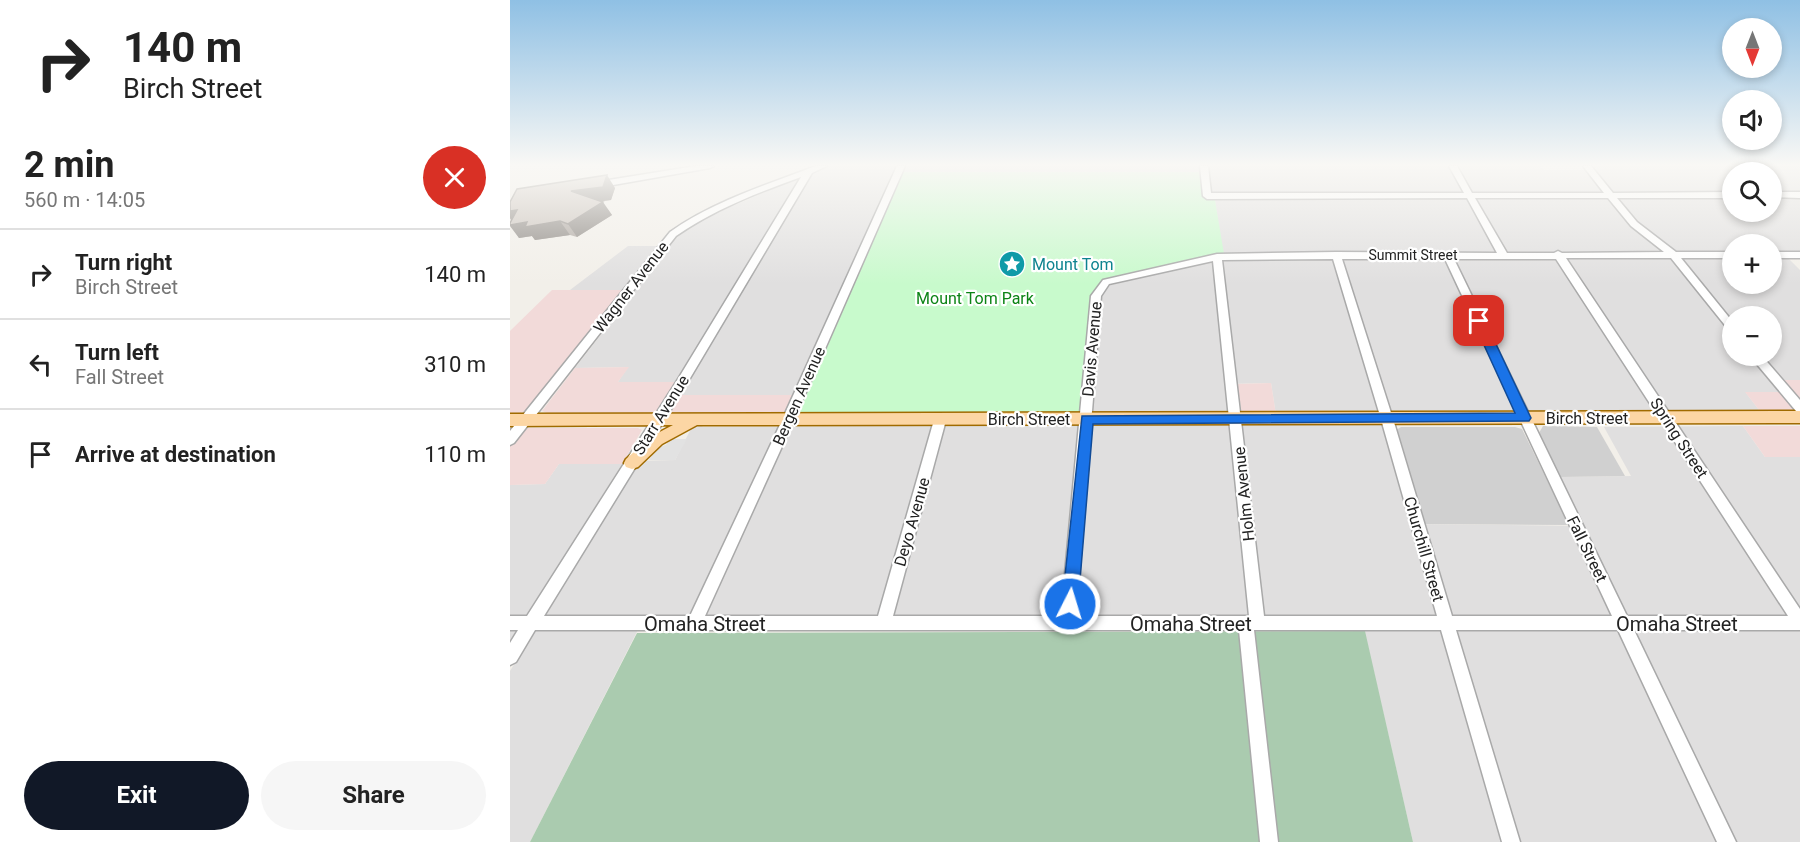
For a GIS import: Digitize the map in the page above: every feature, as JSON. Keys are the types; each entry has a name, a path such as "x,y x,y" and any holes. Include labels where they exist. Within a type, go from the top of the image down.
{"main road":[{"name":"Birch Street","path":"510,420 1800,417"},
{"path":"632,463 657,440 672,431 707,420"}],"street":[{"name":"Wagner Avenue","path":"510,441 673,234 696,219 725,205"},
{"name":"Starr Avenue","path":"510,657 659,420 788,205"},
{"name":"Bergen Avenue","path":"694,624 884,205"},
{"path":"1476,205 1503,255"},
{"path":"1619,205 1634,224 1672,255 1722,315"},
{"name":"Spring Street","path":"1558,254 1800,622"},
{"name":"Churchill Street","path":"1336,255 1387,419 1511,842"},
{"name":"Summit Street","path":"1099,290 1106,282 1217,257 1722,255"},
{"path":"1795,255 1800,265"},
{"name":"Fall Street","path":"1448,256 1727,842"},
{"name":"Holm Avenue","path":"1217,257 1236,419 1269,842"},
{"name":"Davis Avenue","path":"1068,624 1096,296 1099,290"},
{"path":"1764,366 1800,408"},
{"name":"Deyo Avenue","path":"883,624 940,420"},
{"name":"Omaha Street","path":"510,623 1624,624 1800,622"}],"shaded area":[{"path":"734,205 881,205 793,395 681,395 688,382 618,382 628,367 575,368 635,291 570,290 628,246 669,246 683,230"},
{"path":"1216,205 1722,205 1722,222 1782,222 1782,205 1800,205 1800,252 1783,253 1800,270 1800,380 1772,380 1781,392 1746,393 1763,415 1276,415 1271,383 1226,384 1229,410 1226,414 1096,414 1092,409 1103,290 1107,286 1199,263 1224,260"},
{"path":"552,290 624,290 530,409 510,414 510,331"},
{"path":"629,367 618,382 677,382 671,395 793,395 785,412 776,415 547,413 542,411 575,368"},
{"path":"1783,380 1800,380 1800,415 1763,415 1745,392 1792,392"},
{"path":"1271,383 1276,415 1242,414 1237,384"},
{"path":"695,421 703,427 1373,423 1382,425 1386,429 1411,524 1583,526 1560,477 1631,476 1604,427 1743,426 1765,457 1800,457 1800,842 1413,842 1361,616 645,616 530,842 510,842 510,671 638,461 675,460"},
{"path":"1543,426 1597,427 1625,476 1560,477 1539,433"},
{"path":"1743,426 1800,426 1800,457 1765,457"},
{"path":"1401,427 1515,427 1522,429 1569,525 1424,524 1396,430"},
{"path":"510,428 638,428 642,430 622,464 559,464 545,484 510,485"},
{"path":"670,439 687,439 675,460 649,460 657,447 666,445"},
{"path":"559,464 622,464 510,643 510,485 545,484"}],"green space":[{"name":"Mount Tom Park","path":"889,205 1216,205 1224,254 1199,257 1104,281 1092,294 1086,370 1079,413 798,414"},
{"path":"1365,631 1413,842 530,842 637,633"}],"building":[{"path":"510,205 598,205 568,224 560,221 525,227 527,222 510,225 517,210 510,211"}],"place":[{"name":"Mount Tom","path":"1012,264"}],"route":[{"path":"1070,604 1087,419 1524,418 1479,321"}]}
